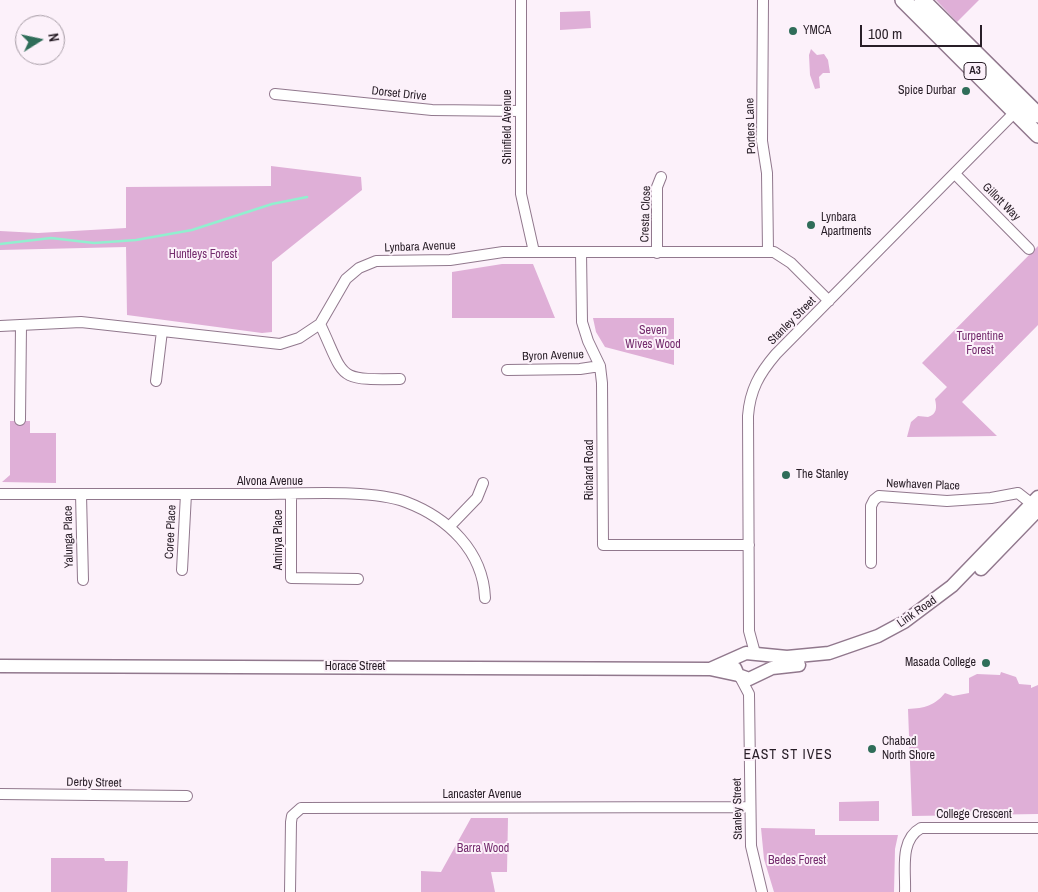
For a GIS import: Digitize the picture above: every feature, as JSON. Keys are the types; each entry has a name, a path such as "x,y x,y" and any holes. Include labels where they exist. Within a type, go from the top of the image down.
{"highway":[{"name":"A3","path":"903,0 1020,107 1038,115"},
{"name":"A3","path":"922,0 1020,107 1038,135"}],"main road":[{"name":"Link Road","path":"758,654 794,657 829,653 878,636 904,622 952,586 1036,504"},
{"name":"Link Road","path":"759,675 772,668 787,665 818,664 848,655 875,644 921,619 970,580 1036,504"},
{"path":"758,654 763,665 759,675 749,679 739,676 735,666 740,656 758,654"},
{"name":"Horace Street","path":"710,669 740,656"},
{"name":"Horace Street","path":"0,666 710,669 739,676"}],"street":[{"name":"Shinfield Avenue","path":"521,0 521,194 534,252"},
{"name":"Porters Lane","path":"763,4 762,141 767,173 768,252"},
{"name":"Dorset Drive","path":"275,94 432,110 520,111"},
{"name":"Stanley Street","path":"740,656 749,631 748,416 751,393 766,366 1020,107"},
{"name":"Gillott Way","path":"955,174 1029,249"},
{"name":"Cresta Close","path":"657,252 657,187 661,177"},
{"name":"Lynbara Avenue","path":"0,326 81,322 280,344 299,338 320,324 346,279 359,268 371,262 450,260 503,252 776,252 792,263 829,301"},
{"name":"Richard Road","path":"581,252 582,322 588,342 600,366 603,544 749,545"},
{"path":"320,324 338,364 350,377 358,380 400,380"},
{"path":"20,420 21,326"},
{"path":"156,381 162,331"},
{"name":"Byron Avenue","path":"508,370 580,369 600,366"},
{"path":"450,526 477,498 483,484"},
{"name":"Newhaven Place","path":"871,563 871,506 879,496 947,501 990,498 1018,493 1036,504"},
{"name":"Alvona Avenue","path":"0,494 291,494 391,497 428,512 450,526 476,563 484,582 485,598"},
{"name":"Yalunga Place","path":"81,494 82,580"},
{"name":"Coree Place","path":"182,570 186,494"},
{"name":"Aminya Place","path":"291,494 291,578 358,579"},
{"name":"Stanley Street","path":"749,631 758,654"},
{"name":"Stanley Street","path":"759,675 749,694 750,807 751,846 762,892"},
{"name":"Stanley Street","path":"739,676 749,694"},
{"name":"Derby Street","path":"0,794 187,796"},
{"name":"Lancaster Avenue","path":"290,892 291,822 297,811 307,807 750,807"},
{"name":"College Crescent","path":"905,892 906,844 914,832 920,828 1038,828"}],"green space":[{"path":"936,0 979,0 957,22"},
{"path":"590,11 591,28 560,30 560,12"},
{"path":"811,49 817,55 824,54 828,60 830,73 823,73 819,77 820,88 815,89 810,75 809,55"},
{"name":"Huntleys Forest","path":"271,166 361,177 362,190 272,262 272,332 262,333 127,315 126,247 0,250 0,231 38,233 126,228 126,187 271,186"},
{"name":"Turpentine Forest","path":"1038,246 1038,325 962,402 997,436 907,437 911,422 918,416 928,417 935,412 935,399 947,387 922,363"},
{"path":"502,264 533,264 555,318 452,318 452,272"},
{"name":"Seven Wives Wood","path":"593,318 674,318 674,365 605,347 596,332"},
{"path":"10,421 30,421 30,433 56,433 56,483 2,482 10,475"},
{"path":"1001,672 1016,677 1019,684 1031,685 1031,688 1038,685 1038,814 912,816 908,709 929,705 937,701 945,693 953,696 969,693 969,678 977,674 1000,675"},
{"path":"879,801 879,821 839,821 839,802"},
{"name":"Barra Wood","path":"471,818 508,818 507,872 491,872 495,892 421,892 421,871 441,872"},
{"name":"Bedes Forest","path":"761,828 815,829 815,835 898,835 895,849 894,892 774,892 764,859"},
{"path":"51,858 104,858 105,861 128,861 127,892 51,892"}],"waterway":[{"path":"0,244 51,238 94,243 136,240 192,230 272,204 307,197"}],"place":[{"name":"YMCA","path":"793,31"},
{"name":"Spice Durbar","path":"966,91"},
{"name":"Lynbara Apartments","path":"811,225"},
{"name":"The Stanley","path":"786,475"},
{"name":"Masada College","path":"986,663"},
{"name":"Chabad North Shore","path":"872,749"}],"district":[{"name":"EAST ST IVES","path":"788,755"}]}
